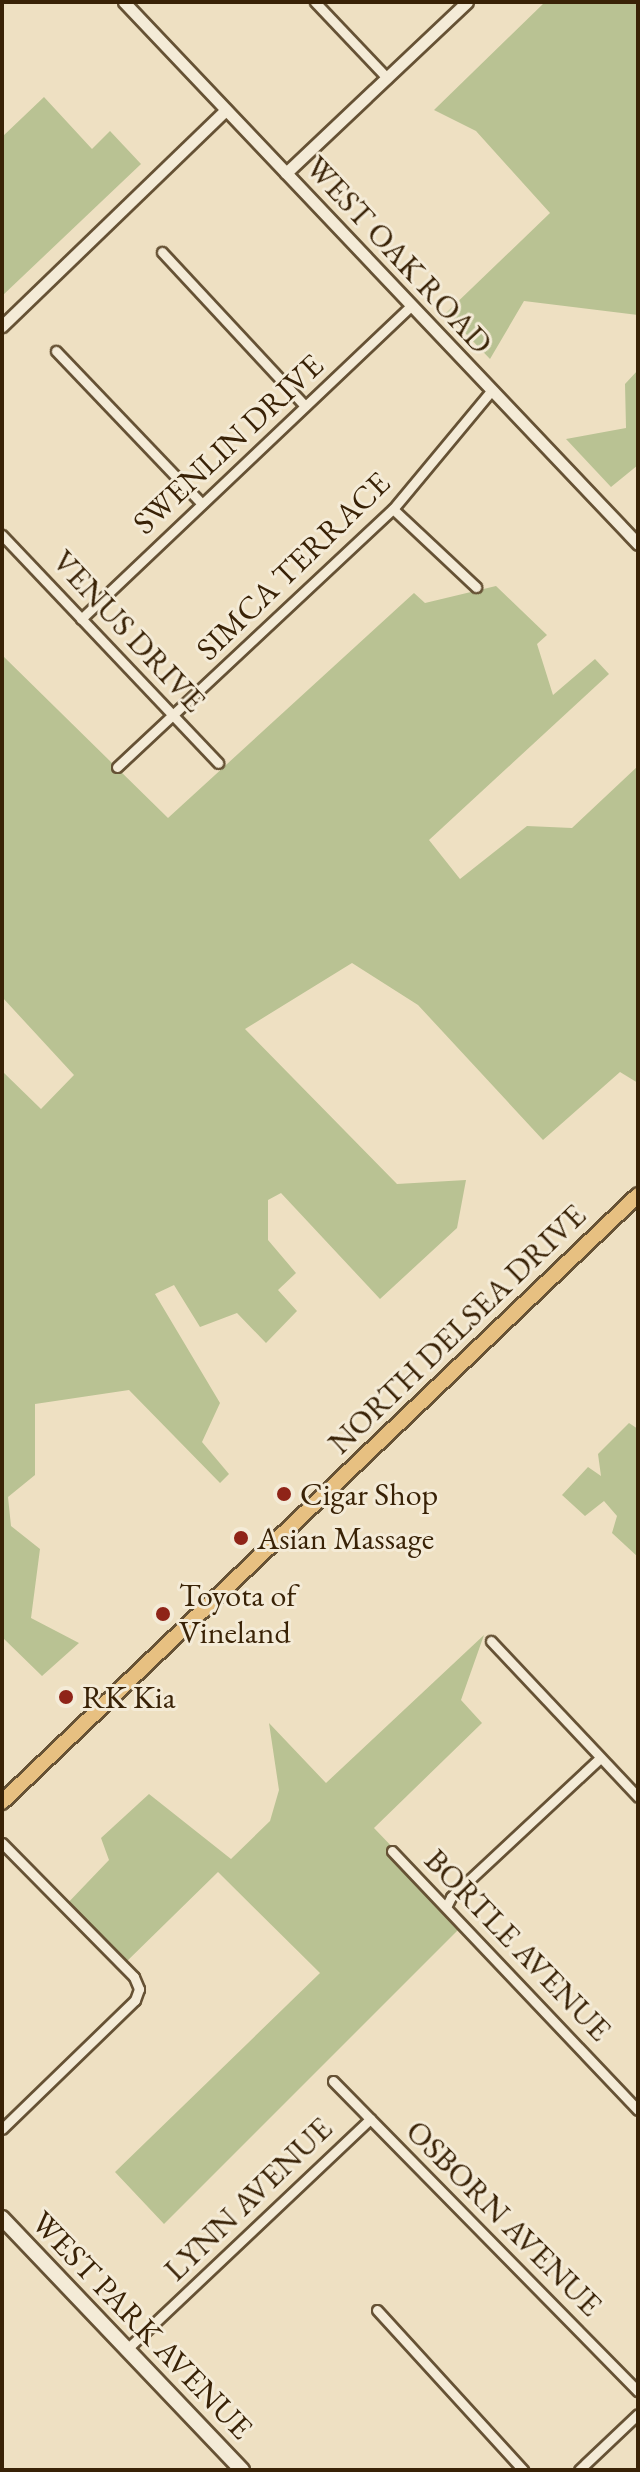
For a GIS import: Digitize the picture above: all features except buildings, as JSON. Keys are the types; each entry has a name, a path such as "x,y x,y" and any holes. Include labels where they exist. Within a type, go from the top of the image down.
{"main road":[{"name":"NORTH DELSEA DRIVE","path":"2,1802 638,1195"},
{"name":"WEST PARK AVENUE","path":"2,2218 242,2470"}],"street":[{"name":"WEST OAK ROAD","path":"124,2 638,544"},
{"path":"315,2 387,78"},
{"path":"286,173 467,2"},
{"path":"2,326 226,110"},
{"path":"162,252 305,406"},
{"name":"SWENLIN DRIVE","path":"81,619 411,306"},
{"path":"56,351 202,504"},
{"name":"SIMCA TERRACE","path":"117,767 393,509 491,391"},
{"path":"393,509 476,587"},
{"name":"VENUS DRIVE","path":"2,535 218,763"},
{"path":"491,1641 638,1797"},
{"path":"446,1907 451,1897 600,1758"},
{"path":"2,1843 134,1977 139,1989 135,2000 2,2129"},
{"name":"BORTLE AVENUE","path":"392,1851 638,2110"},
{"name":"OSBORN AVENUE","path":"333,2081 638,2391"},
{"name":"LYNN AVENUE","path":"127,2349 370,2119"},
{"path":"377,2310 523,2470"},
{"path":"579,2470 638,2414"}],"green space":[{"path":"545,2 638,2 638,315 524,301 490,359 446,313 550,213 476,131 434,110"},
{"path":"44,97 92,149 110,131 141,164 2,296 2,137"},
{"path":"638,370 638,465 611,487 566,439 626,428 625,384"},
{"path":"496,586 547,635 537,644 553,695 595,659 609,674 429,840 460,879 527,826 572,828 638,766 638,1083 620,1072 543,1140 418,1005 352,963 245,1029 397,1184 466,1180 457,1228 380,1299 281,1193 268,1200 268,1240 296,1273 278,1290 297,1311 266,1343 237,1313 200,1327 174,1285 155,1294 220,1403 202,1442 229,1474 220,1483 129,1390 35,1404 35,1475 8,1497 11,1526 40,1549 31,1618 79,1643 42,1676 2,1637 2,1071 41,1109 74,1075 2,997 2,655 168,818 414,593 425,603"},
{"path":"629,1423 638,1429 638,1557 612,1533 617,1516 604,1501 585,1516 562,1495 588,1467 601,1476 598,1454"},
{"path":"484,1635 461,1700 482,1723 374,1828 465,1923 164,2224 115,2172 320,1973 218,1872 122,1966 64,1907 109,1860 101,1838 149,1794 231,1859 270,1821 279,1790 269,1723 326,1783"}],"place":[{"name":"Cigar Shop","path":"284,1494"},
{"name":"Asian Massage","path":"241,1538"},
{"name":"Toyota of Vineland","path":"163,1614"},
{"name":"RK Kia","path":"66,1697"}]}
